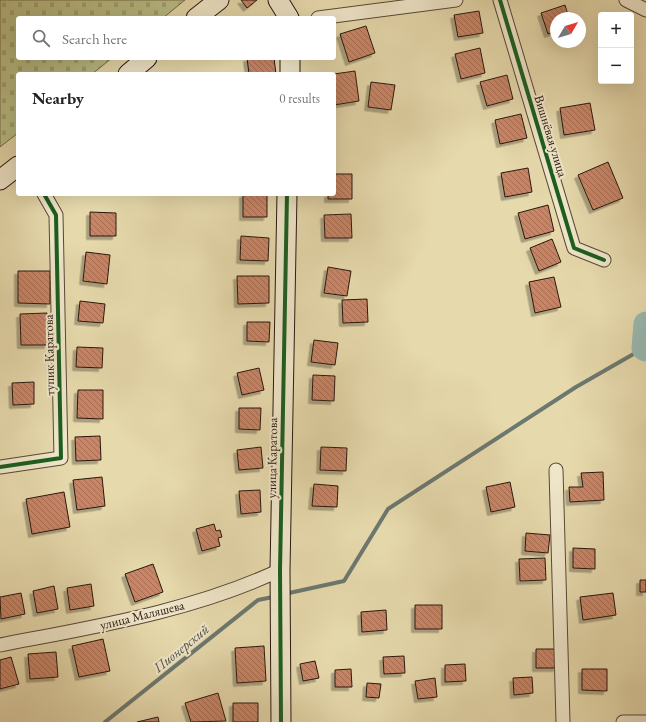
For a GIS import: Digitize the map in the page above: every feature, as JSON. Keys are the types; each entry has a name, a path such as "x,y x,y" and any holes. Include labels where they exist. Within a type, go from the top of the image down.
{"street":[{"path":"199,16 219,0"},
{"path":"278,0 288,16"},
{"path":"333,16 456,0"},
{"name":"Вишнёвая улица","path":"500,0 574,248 604,260"},
{"path":"626,0 646,10"},
{"path":"130,72 145,60"},
{"path":"290,60 290,72"},
{"path":"0,180 16,168"},
{"name":"тупик Каратова","path":"0,467 61,458 56,215 45,196"},
{"name":"улица Каратова","path":"280,722 280,570 287,196"},
{"path":"556,470 563,722"},
{"name":"улица Маляшева","path":"0,645 129,620 248,585 280,570"},
{"path":"623,722 646,722"}],"green space":[{"path":"0,0 185,0 165,16 16,16 16,60 110,60 94,72 16,72 16,135 0,147"}],"building":[{"path":"241,0 257,0 247,8"},
{"path":"565,5 567,12 550,12 550,33 548,34 541,13"},
{"path":"479,11 483,33 458,37 454,15"},
{"path":"366,26 375,53 349,62 340,34"},
{"path":"480,48 485,73 461,79 455,54"},
{"path":"247,60 274,60 276,72 249,72"},
{"path":"355,71 359,101 336,105 336,74"},
{"path":"507,75 513,99 487,106 480,82"},
{"path":"371,82 395,85 391,110 368,107"},
{"path":"590,103 595,130 564,135 560,108"},
{"path":"521,114 527,138 500,144 495,120"},
{"path":"608,162 623,198 593,210 578,175"},
{"path":"528,168 532,192 505,197 501,173"},
{"path":"336,174 352,174 352,199 328,199 328,196 336,196"},
{"path":"243,196 267,196 267,217 243,217"},
{"path":"548,205 554,231 525,239 518,213"},
{"path":"90,212 116,213 116,236 90,236"},
{"path":"351,214 352,238 325,238 324,215"},
{"path":"241,236 269,238 268,261 240,260"},
{"path":"552,239 561,262 539,271 530,248"},
{"path":"86,252 110,255 107,284 83,281"},
{"path":"328,267 351,271 347,296 324,293"},
{"path":"18,271 50,271 50,304 18,303"},
{"path":"237,276 269,276 269,303 238,304"},
{"path":"554,277 561,307 535,313 529,282"},
{"path":"367,299 368,322 343,323 342,300"},
{"path":"80,301 105,304 103,323 78,321"},
{"path":"47,313 48,345 21,345 20,314"},
{"path":"247,322 270,322 269,342 247,341"},
{"path":"314,340 338,343 335,365 311,362"},
{"path":"77,347 103,348 102,368 76,367"},
{"path":"259,368 264,390 242,395 237,373"},
{"path":"313,375 335,376 334,401 312,400"},
{"path":"34,382 34,404 13,405 12,383"},
{"path":"78,390 103,390 103,419 77,418"},
{"path":"239,408 261,408 260,430 239,429"},
{"path":"100,436 101,460 76,461 75,437"},
{"path":"261,447 263,468 239,470 237,450"},
{"path":"321,447 347,448 346,471 320,470"},
{"path":"603,472 604,500 570,502 569,487 583,487 581,473"},
{"path":"102,477 105,506 77,510 73,480"},
{"path":"510,482 515,507 491,512 486,487"},
{"path":"314,484 338,486 337,507 312,506"},
{"path":"260,490 261,512 241,514 239,491"},
{"path":"64,492 70,527 32,534 26,499"},
{"path":"214,524 216,531 220,530 222,537 218,538 220,546 202,551 196,529"},
{"path":"526,533 550,535 548,553 525,551"},
{"path":"573,548 595,549 595,569 573,568"},
{"path":"545,558 546,580 520,581 519,559"},
{"path":"153,564 163,592 135,602 125,574"},
{"path":"640,580 646,580 646,592 640,592"},
{"path":"91,584 94,606 70,610 67,588"},
{"path":"54,586 58,609 37,613 33,591"},
{"path":"21,593 25,614 1,619 0,597"},
{"path":"613,593 616,615 583,620 580,597"},
{"path":"415,605 442,605 442,629 415,629"},
{"path":"386,610 387,630 362,632 361,612"},
{"path":"103,639 110,671 79,677 72,646"},
{"path":"264,646 266,681 237,683 235,648"},
{"path":"536,649 556,649 557,668 536,668"},
{"path":"56,652 58,677 30,679 28,654"},
{"path":"404,656 405,673 384,674 383,657"},
{"path":"11,657 19,684 0,689 0,660"},
{"path":"315,661 319,678 303,681 300,664"},
{"path":"465,664 466,681 445,682 445,665"},
{"path":"351,669 352,687 335,687 335,670"},
{"path":"582,669 607,669 607,691 582,690"},
{"path":"532,677 533,693 514,695 513,678"},
{"path":"435,678 437,697 418,699 415,681"},
{"path":"367,683 381,684 379,698 366,697"},
{"path":"218,693 226,721 191,722 185,703"},
{"path":"233,703 258,703 258,722 233,722"},
{"path":"158,717 159,722 137,722"}],"waterway":[{"path":"646,324 644,348 646,349"},
{"path":"289,593 344,581 388,509 576,387 644,348"},
{"name":"Пионерский","path":"105,722 258,600 273,597"}],"cycle path":[{"path":"500,0 574,248 604,260"},
{"path":"0,467 61,458 56,215 45,196"},
{"path":"281,722 280,570 287,196"}]}
